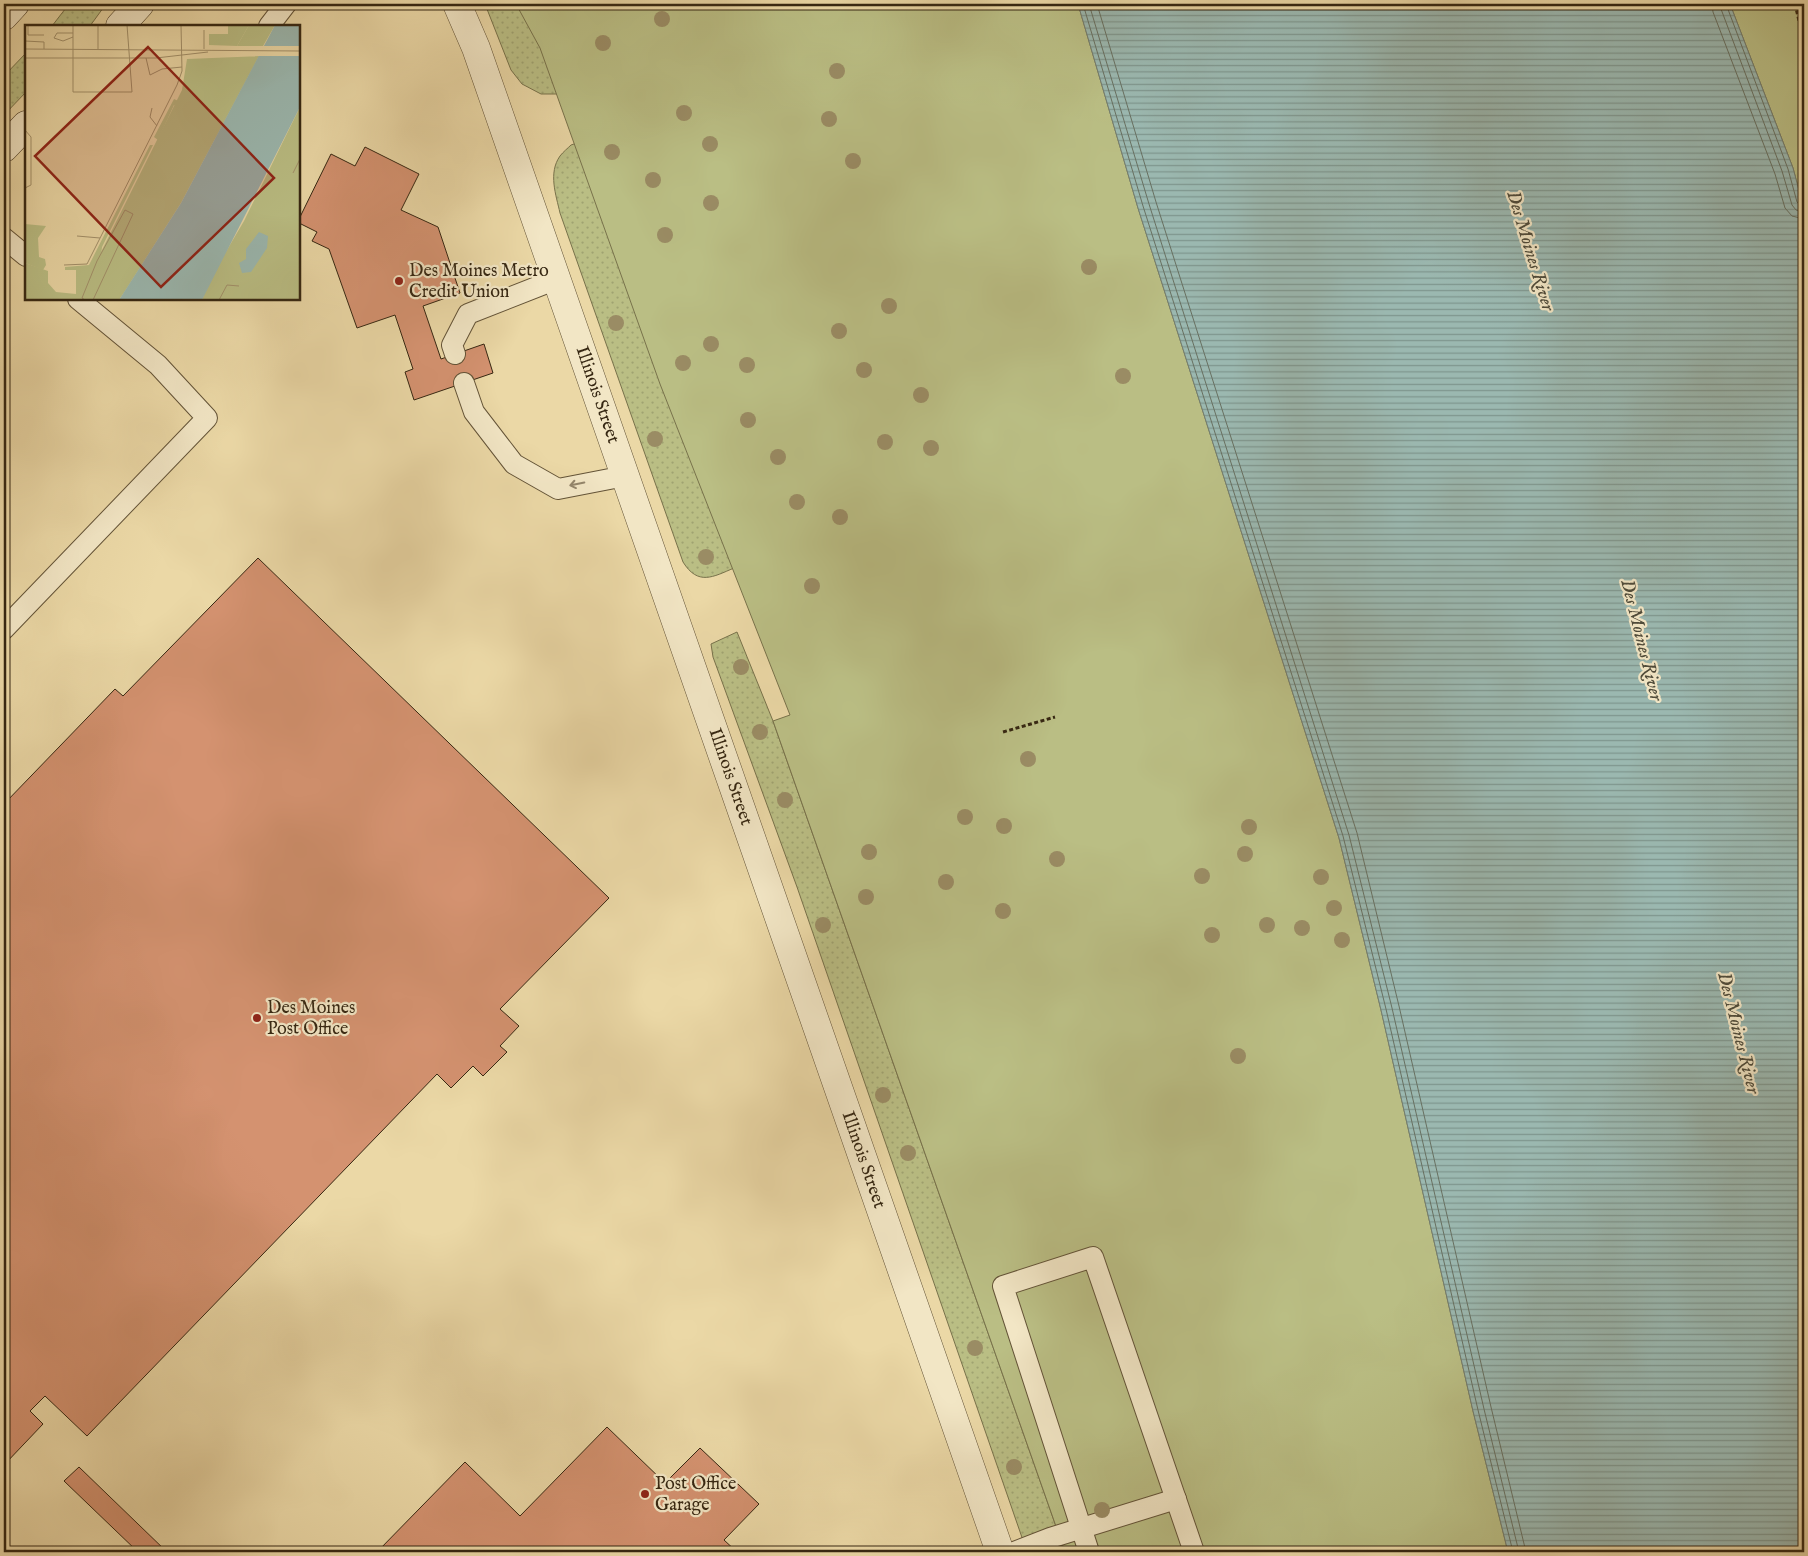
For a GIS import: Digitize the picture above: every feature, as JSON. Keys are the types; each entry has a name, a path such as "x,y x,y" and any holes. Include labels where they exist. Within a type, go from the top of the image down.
{"street":[{"path":"4,16 15,4"},
{"path":"121,25 140,4"},
{"name":"Illinois Street","path":"457,4 476,48 1000,1552"},
{"path":"4,148 25,125"}],"lane":[{"path":"270,25 286,4"},
{"path":"4,238 25,255"},
{"path":"454,354 452,345 468,314 557,279"},
{"path":"4,629 208,418 158,365 79,300"},
{"path":"464,383 474,412 514,464 558,489 580,483 625,476"},
{"path":"1089,1552 1003,1286 1093,1257 1194,1552"},
{"path":"1014,1552 1050,1538 1176,1499"}],"path":[{"path":"1795,4 1804,42"},
{"path":"1003,732 1055,717"}],"green space":[{"path":"69,4 106,4 91,25 53,25"},
{"path":"485,4 819,4 562,94 541,94 522,84 511,70"},
{"path":"516,4 1078,4 1138,208 1339,838 1381,1010 1473,1411 1508,1552 1065,1552 773,721 790,715 660,384 540,48"},
{"path":"1730,4 1804,4 1804,209 1793,168"},
{"path":"838,52 734,568 713,576 700,577 689,570 683,562 560,213 555,192 554,170 560,156 571,145"},
{"path":"25,54 25,93 4,115 4,76"},
{"path":"737,632 773,721 1065,1552 1027,1552 797,887 713,657 711,644"}],"water":[{"name":"Des Moines River","path":"1078,4 1730,4 1793,168 1804,209 1804,1552 1508,1552 1473,1411 1381,1010 1339,838 1138,208"}],"building":[{"name":"Des Moines Metro Credit Union","path":"365,147 419,174 401,210 438,227 460,293 423,306 441,359 484,344 493,373 414,400 405,372 413,369 395,315 357,328 329,249 312,241 317,232 300,224 300,217 331,154 355,166"},
{"name":"Des Moines Post Office","path":"258,558 609,898 500,1009 519,1026 500,1046 507,1052 483,1076 473,1066 451,1088 437,1074 87,1436 45,1396 30,1411 43,1424 4,1465 4,804 115,689 123,696"},
{"name":"Post Office Garage","path":"607,1427 665,1483 700,1448 759,1504 724,1540 737,1552 377,1552 465,1462 520,1516"},
{"path":"79,1467 167,1552 138,1552 64,1481"}],"place":[{"name":"Des Moines Metro Credit Union","path":"399,281"},
{"name":"Des Moines Post Office","path":"257,1018"},
{"name":"Post Office Garage","path":"645,1494"}]}
